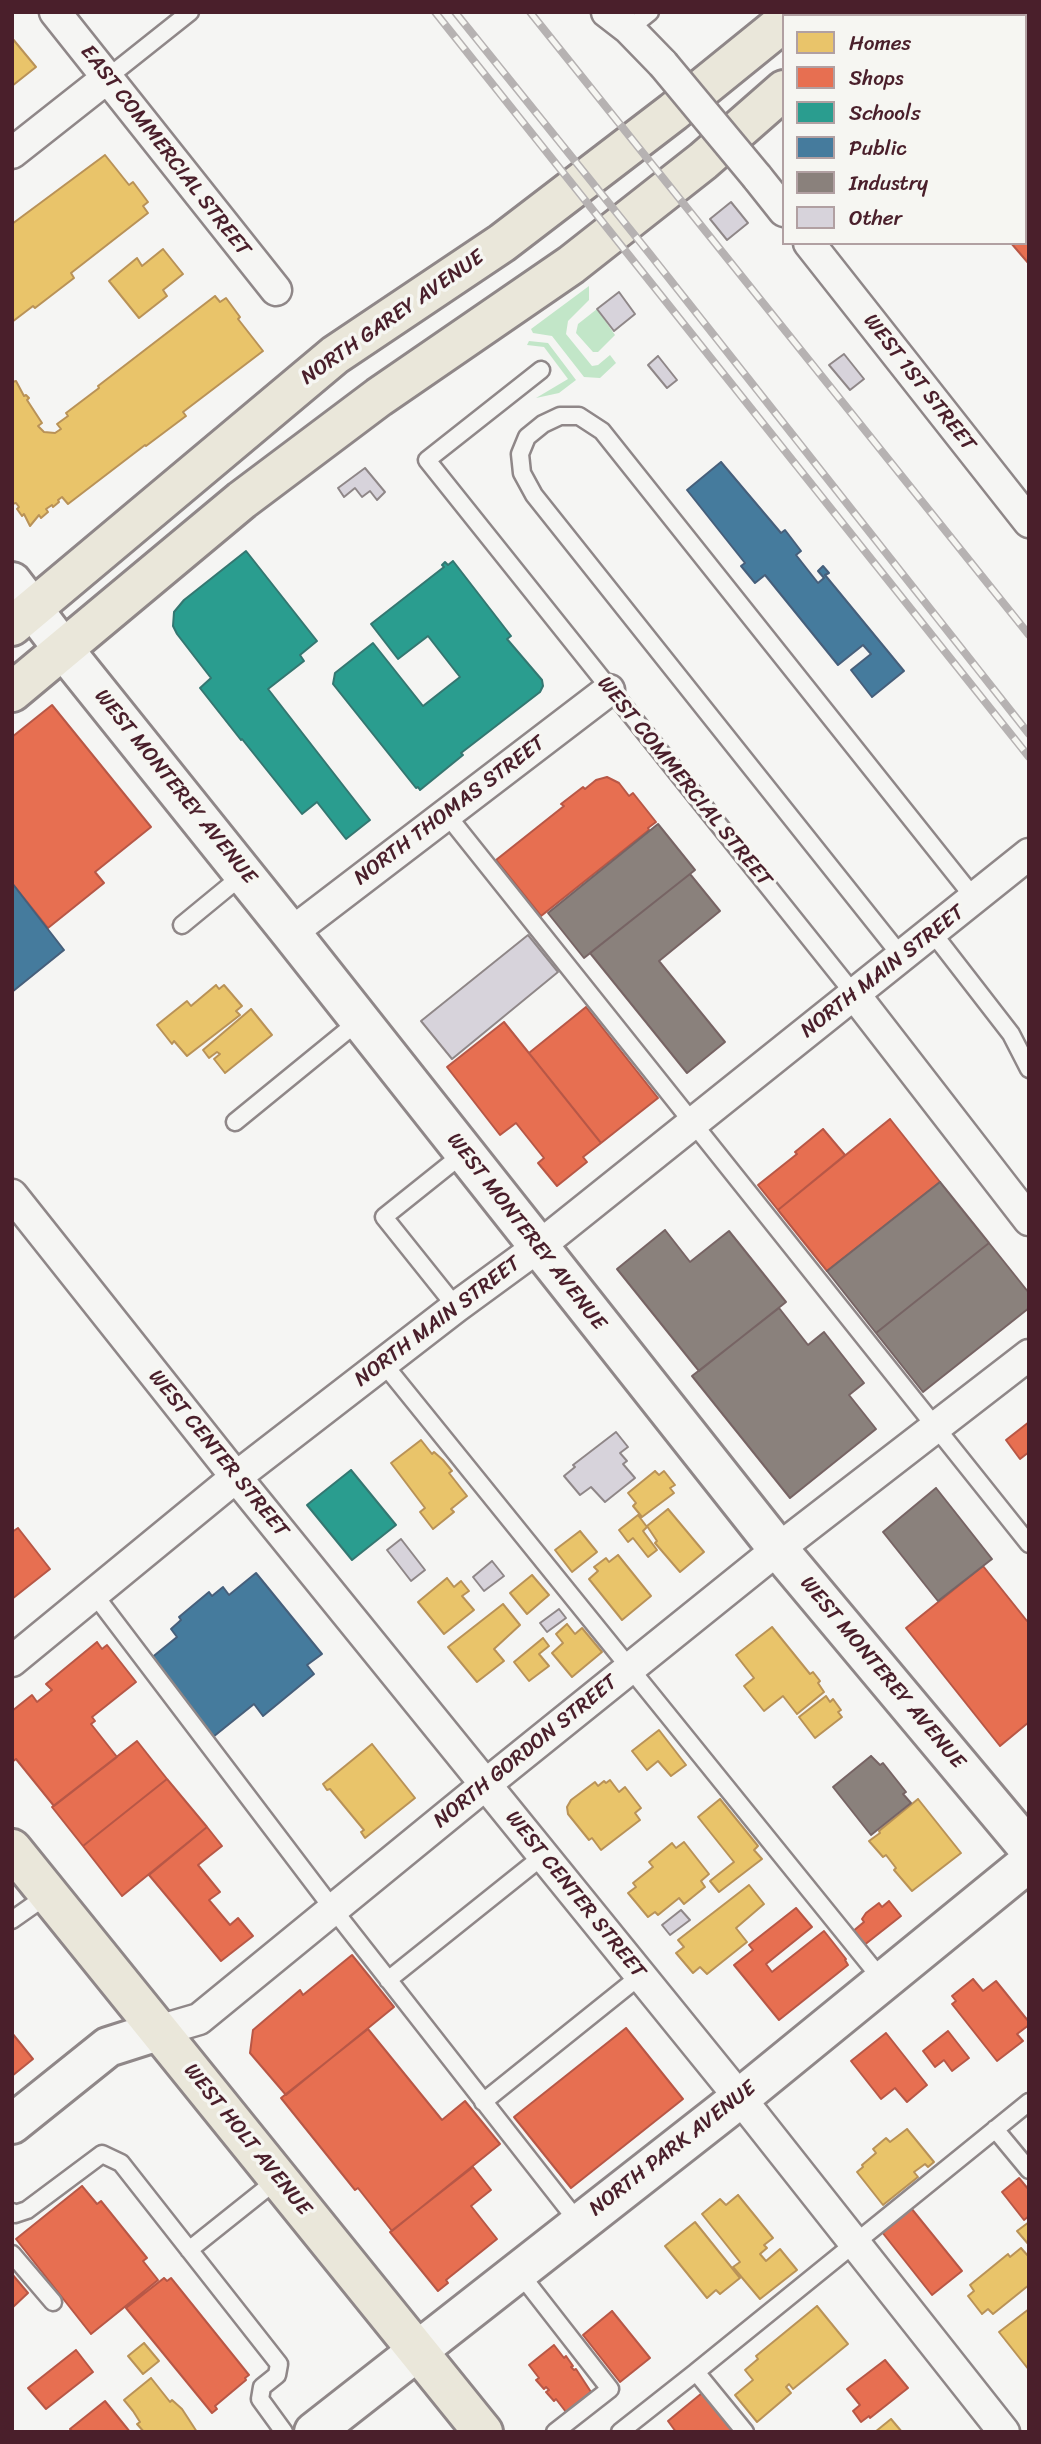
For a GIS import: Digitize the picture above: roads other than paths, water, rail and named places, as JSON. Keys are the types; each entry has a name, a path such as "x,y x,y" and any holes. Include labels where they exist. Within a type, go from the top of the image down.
{"main road":[{"name":"NORTH GAREY AVENUE","path":"19,605 335,355 502,243 673,112 782,24"},
{"path":"12,692 242,500 379,397 571,265 703,161 770,102"},
{"name":"WEST HOLT AVENUE","path":"12,1849 483,2432"}],"street":[{"name":"EAST COMMERCIAL STREET","path":"55,12 276,290"},
{"path":"629,18 663,64 782,208"},
{"path":"12,153 107,78"},
{"name":"WEST 1ST STREET","path":"811,245 1029,522"},
{"name":"WEST MONTEREY AVENUE","path":"19,605 64,650 778,1549 1029,1849"},
{"name":"NORTH THOMAS STREET","path":"291,933 609,690"},
{"name":"NORTH MAIN STREET","path":"12,1661 236,1477 538,1247 1029,854"},
{"name":"WEST COMMERCIAL STREET","path":"854,995 1029,1220"},
{"name":"WEST CENTER STREET","path":"12,1195 236,1477 740,2098 1004,2432"},
{"name":"NORTH GORDON STREET","path":"12,2124 108,2047 199,2019 778,1549 1029,1355"},
{"name":"NORTH PARK AVENUE","path":"314,2432 740,2098 1029,1862"}],"lane":[{"path":"107,78 190,12"},
{"name":"WEST COMMERCIAL STREET","path":"541,370 427,460 854,995"},
{"path":"902,957 534,495 522,473 520,454 527,437 542,424 559,416 579,416 602,431 975,899"},
{"path":"447,814 1029,1544"},
{"path":"182,925 244,874"},
{"path":"932,932 1011,1034 1029,1069"},
{"path":"235,1122 360,1020"},
{"path":"456,1307 384,1217 464,1153"},
{"path":"383,1363 883,1981"},
{"path":"94,1594 333,1909 579,2223"},
{"path":"388,1980 542,1856"},
{"path":"12,1920 49,1894"},
{"path":"484,2102 640,1976"},
{"path":"620,2432 1029,2102"},
{"path":"995,2129 1029,2170"},
{"path":"13,2216 27,2210 102,2154 121,2163 279,2364 277,2375 262,2387 260,2399 284,2432"},
{"path":"189,2250 278,2179"},
{"path":"12,2254 53,2302"},
{"path":"517,2271 610,2389 555,2432"},
{"path":"696,2372 745,2432"}],"railway":[{"path":"435,12 1029,757"},
{"path":"455,12 1029,734"},
{"path":"530,12 1029,635"}]}
